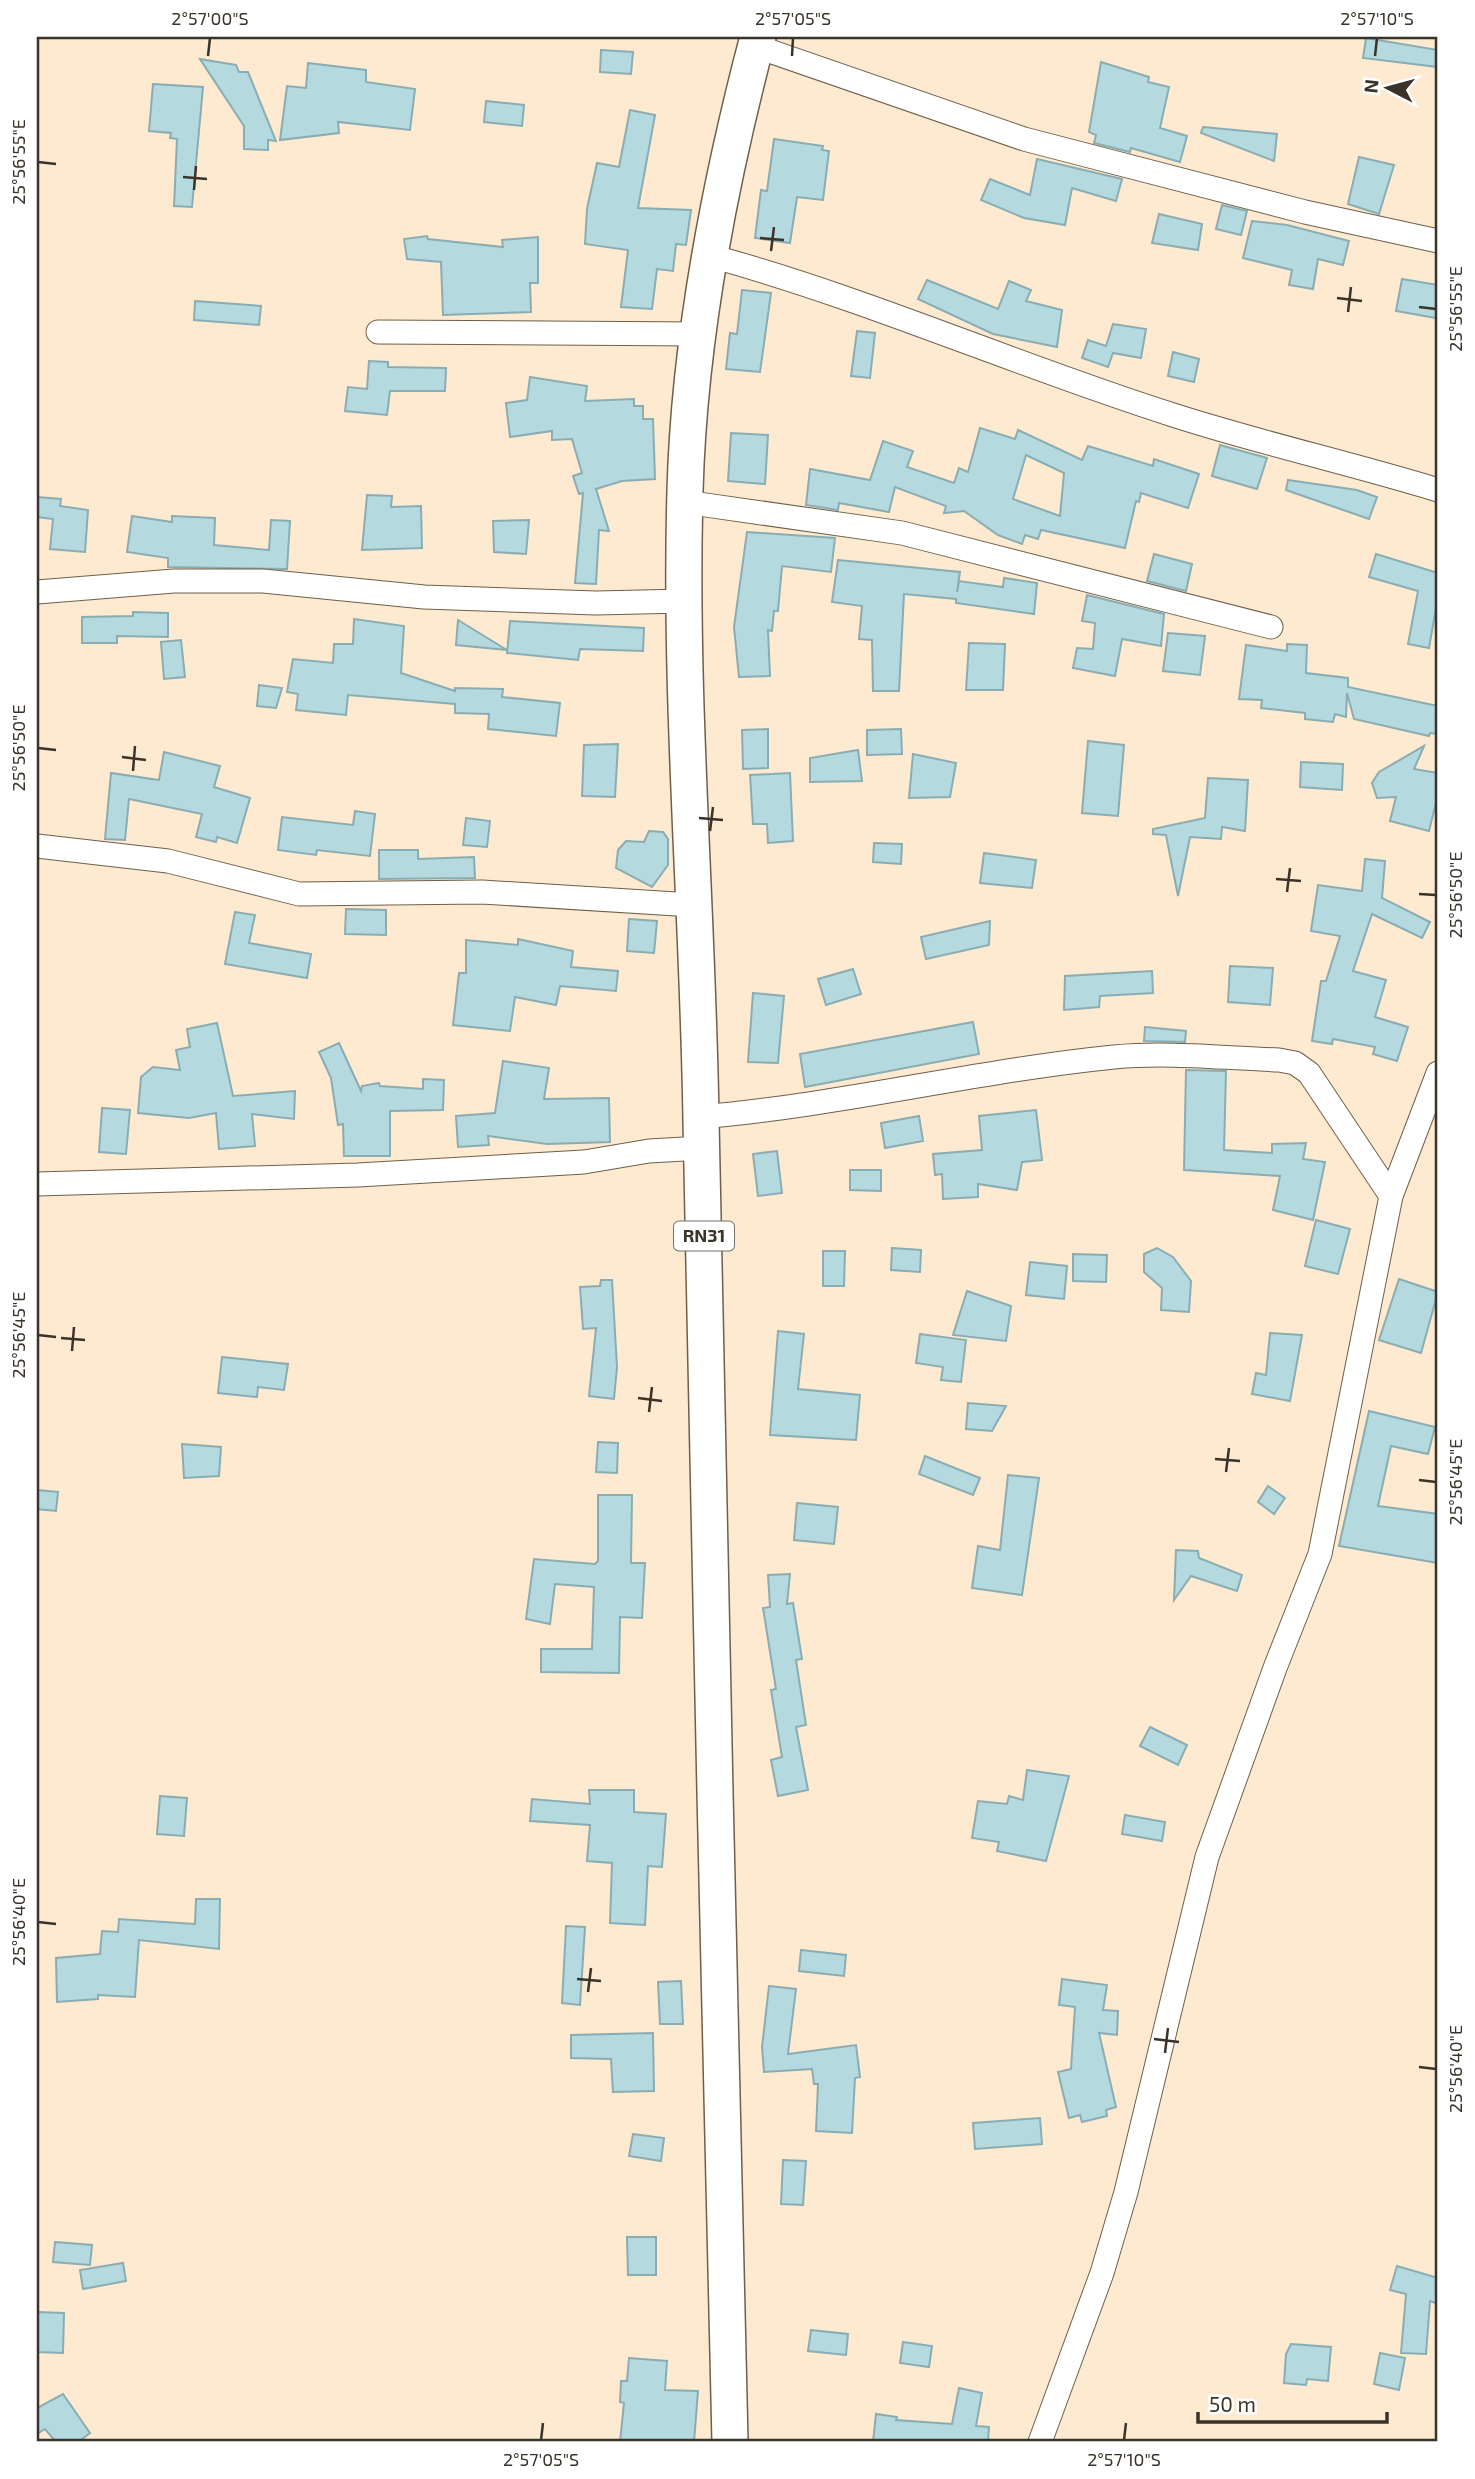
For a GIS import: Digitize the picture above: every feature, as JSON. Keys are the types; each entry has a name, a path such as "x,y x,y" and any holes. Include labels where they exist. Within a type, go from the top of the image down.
{"main road":[{"name":"RN31","path":"730,2442 701,1133 685,601 685,502 699,334 711,256 736,118 756,41"}],"street":[{"path":"756,41 1024,139 1305,212 1438,240"},
{"path":"711,256 766,271 1174,415 1438,490"},
{"path":"378,332 699,334"},
{"path":"685,502 902,533 1271,627"},
{"path":"37,592 174,581 263,581 424,597 596,603 685,601"},
{"path":"37,846 168,862 299,894 482,891 693,905"},
{"path":"37,1184 358,1175 584,1163 649,1151 764,1112 897,1087 1113,1057 1279,1060 1295,1063 1309,1073 1391,1196"},
{"path":"1040,2442 1102,2273 1126,2192 1207,1857 1275,1668 1320,1555 1391,1196 1438,1073"}],"building":[{"path":"1366,38 1438,50 1438,67 1363,58"},
{"path":"601,50 633,52 631,74 600,72"},
{"path":"200,59 236,65 239,72 248,72 276,141 268,140 268,150 244,149 244,126"},
{"path":"1101,62 1149,77 1148,82 1169,87 1160,128 1187,136 1180,162 1131,148 1130,152 1094,143 1096,135 1089,132"},
{"path":"308,63 366,70 366,82 415,89 410,130 338,122 339,133 280,140 287,86 306,88"},
{"path":"153,84 203,87 192,207 174,206 177,139 170,138 171,133 149,131"},
{"path":"486,101 524,105 522,126 484,122"},
{"path":"630,110 655,115 638,208 691,210 686,245 676,244 673,271 657,269 652,309 621,307 628,250 585,244 587,209 597,163 619,167"},
{"path":"1203,127 1277,134 1274,161 1201,133"},
{"path":"774,139 823,146 822,150 829,151 823,200 797,197 790,243 755,238 761,190 767,191"},
{"path":"1359,157 1394,165 1379,214 1348,204"},
{"path":"1037,159 1122,179 1116,201 1072,188 1065,225 1024,218 981,200 990,179 1030,195"},
{"path":"1222,205 1247,211 1241,235 1216,229"},
{"path":"1159,214 1202,224 1198,250 1152,243"},
{"path":"1252,221 1287,225 1349,241 1343,265 1318,259 1313,289 1289,285 1292,270 1243,258"},
{"path":"427,236 428,239 503,247 502,240 538,237 538,283 530,283 531,312 443,315 441,262 407,259 404,239"},
{"path":"1402,279 1438,285 1436,318 1396,311"},
{"path":"927,280 998,309 1009,281 1031,290 1026,301 1062,310 1057,347 993,334 918,299"},
{"path":"742,290 771,293 760,372 726,369 730,333 737,334"},
{"path":"195,301 261,306 259,325 194,320"},
{"path":"1113,324 1146,329 1141,358 1113,353 1108,367 1082,358 1088,340 1106,346"},
{"path":"857,331 875,333 870,378 851,376"},
{"path":"1173,352 1199,359 1194,382 1168,376"},
{"path":"369,361 388,362 388,367 446,368 445,391 390,391 387,415 345,411 348,387 367,389"},
{"path":"530,377 587,386 585,401 634,399 634,406 643,406 643,419 653,419 655,479 622,481 596,489 609,531 599,530 596,584 575,583 583,493 579,494 573,476 582,473 572,439 552,440 552,431 510,437 506,403 527,400"},
{"path":"980,428 1015,439 1018,430 1082,460 1088,446 1153,466 1154,459 1199,474 1188,508 1141,493 1139,502 1136,501 1125,548 1041,530 1038,539 1025,535 1022,544 998,535 964,511 944,513 946,506 895,487 889,512 839,503 838,510 806,505 810,469 870,480 883,441 913,451 907,467 954,483 959,468 968,472","holes":["1026,455 1064,473 1060,516 1013,499"]},
{"path":"731,433 768,435 765,484 728,481"},
{"path":"1220,445 1267,458 1257,489 1212,476"},
{"path":"1288,480 1357,490 1377,497 1369,519 1286,490"},
{"path":"367,495 392,496 391,507 421,506 422,548 362,550"},
{"path":"37,497 61,499 60,506 88,510 85,552 50,549 53,519 37,517"},
{"path":"132,516 172,522 172,516 215,518 214,545 269,550 271,520 290,521 287,569 168,567 168,558 127,552"},
{"path":"529,520 526,554 494,552 493,521"},
{"path":"747,532 835,538 831,572 782,566 778,611 774,611 772,631 768,630 770,676 739,677 734,627"},
{"path":"1154,554 1192,564 1186,591 1147,581"},
{"path":"1376,554 1438,573 1438,597 1429,648 1408,644 1418,591 1369,577"},
{"path":"838,560 960,572 957,592 959,581 1003,587 1004,578 1037,583 1034,614 956,603 956,599 904,594 899,691 873,691 872,640 859,639 862,606 832,602"},
{"path":"1087,595 1164,614 1161,646 1122,639 1115,676 1073,668 1077,648 1093,649 1095,623 1082,621"},
{"path":"133,612 168,613 168,637 117,636 117,643 82,643 82,617 133,616"},
{"path":"354,619 404,626 401,673 455,691 455,688 503,689 502,697 560,703 556,736 488,729 489,714 455,713 455,704 348,695 346,715 296,710 298,694 287,692 293,659 333,663 334,644 353,644"},
{"path":"458,620 507,650 456,645"},
{"path":"510,621 644,628 643,651 580,649 578,660 507,653"},
{"path":"1168,633 1205,636 1200,675 1163,671"},
{"path":"181,640 185,677 164,679 161,642"},
{"path":"969,643 1005,644 1003,690 966,690"},
{"path":"1287,644 1307,645 1306,673 1348,678 1348,687 1438,706 1438,734 1430,733 1429,736 1354,719 1347,693 1346,717 1335,714 1333,722 1305,719 1305,713 1261,708 1262,700 1239,699 1246,645 1287,651"},
{"path":"259,685 282,688 276,708 257,706"},
{"path":"768,729 768,768 743,769 742,730"},
{"path":"901,729 902,754 867,755 867,730"},
{"path":"1088,741 1124,745 1118,816 1082,813"},
{"path":"618,744 615,797 582,796 584,745"},
{"path":"1424,746 1414,769 1438,773 1438,795 1429,831 1390,821 1396,797 1377,798 1372,783 1379,772"},
{"path":"858,750 862,781 810,782 810,758"},
{"path":"164,752 220,766 214,787 250,798 237,843 217,837 216,842 196,837 202,814 129,799 125,840 105,839 111,773 159,780"},
{"path":"913,754 956,763 950,797 909,798"},
{"path":"1301,762 1343,764 1342,790 1300,787"},
{"path":"790,773 793,841 768,843 767,824 753,824 750,775"},
{"path":"1208,778 1248,780 1245,831 1222,827 1221,839 1190,837 1178,896 1166,835 1153,834 1153,829 1205,818"},
{"path":"355,811 375,814 370,856 317,850 316,855 278,850 282,817 353,825"},
{"path":"466,818 490,821 487,847 463,845"},
{"path":"649,831 663,832 668,839 668,865 652,887 616,868 618,850 626,841 644,842"},
{"path":"874,843 902,844 901,864 873,862"},
{"path":"379,850 418,850 418,859 474,857 475,878 379,879"},
{"path":"984,853 1036,860 1032,888 980,883"},
{"path":"1365,859 1385,861 1382,898 1430,922 1422,938 1372,914 1353,971 1386,980 1375,1017 1408,1027 1397,1061 1373,1054 1375,1047 1333,1039 1332,1044 1312,1041 1321,981 1326,981 1340,936 1311,931 1318,885 1362,891"},
{"path":"346,909 386,910 386,935 345,934"},
{"path":"235,912 255,915 249,943 311,954 307,978 225,964"},
{"path":"629,919 657,921 654,953 627,951"},
{"path":"990,921 989,945 926,959 921,937"},
{"path":"518,939 573,951 571,967 618,971 616,991 560,986 556,1005 515,997 510,1031 453,1025 459,973 466,973 466,940 518,945"},
{"path":"1230,966 1273,968 1270,1005 1228,1002"},
{"path":"853,969 861,994 826,1005 818,979"},
{"path":"1152,971 1153,993 1100,996 1099,1007 1064,1010 1065,976"},
{"path":"753,993 784,996 778,1063 748,1062"},
{"path":"973,1022 979,1054 805,1087 800,1054"},
{"path":"217,1023 233,1096 295,1091 294,1119 252,1114 255,1146 219,1149 216,1113 189,1118 138,1113 141,1077 153,1067 180,1070 176,1050 190,1047 187,1029"},
{"path":"1145,1027 1186,1031 1185,1042 1144,1041"},
{"path":"339,1043 361,1091 362,1086 379,1083 380,1086 423,1089 423,1079 444,1080 443,1110 390,1111 390,1156 344,1156 343,1124 338,1125 331,1078 319,1052"},
{"path":"503,1061 549,1068 544,1099 609,1098 610,1142 547,1144 488,1136 489,1145 458,1147 456,1116 495,1113"},
{"path":"1186,1070 1226,1071 1224,1150 1272,1153 1272,1144 1306,1143 1303,1159 1325,1162 1313,1220 1273,1210 1280,1176 1184,1170"},
{"path":"102,1108 130,1110 126,1154 99,1152"},
{"path":"1036,1110 1042,1160 1022,1162 1017,1190 978,1184 978,1197 943,1199 942,1174 935,1175 933,1154 982,1150 979,1116"},
{"path":"919,1116 923,1141 885,1148 881,1123"},
{"path":"777,1151 782,1193 758,1196 753,1154"},
{"path":"850,1170 881,1170 881,1191 850,1190"},
{"path":"1316,1220 1350,1229 1338,1274 1305,1266"},
{"path":"892,1248 921,1250 920,1272 891,1270"},
{"path":"1157,1248 1173,1257 1191,1281 1189,1312 1161,1310 1162,1288 1144,1272 1144,1254"},
{"path":"823,1251 845,1251 844,1286 823,1286"},
{"path":"1073,1254 1107,1255 1106,1282 1073,1281"},
{"path":"1030,1262 1067,1266 1064,1299 1026,1295"},
{"path":"1399,1279 1438,1292 1421,1353 1379,1340"},
{"path":"601,1280 612,1280 617,1367 614,1399 589,1396 596,1328 583,1329 580,1287 600,1286"},
{"path":"967,1291 1011,1306 1006,1341 953,1335"},
{"path":"778,1331 804,1334 798,1389 860,1395 856,1440 770,1435"},
{"path":"1270,1333 1302,1335 1290,1401 1252,1394 1256,1373 1266,1375"},
{"path":"920,1334 966,1340 961,1382 941,1380 943,1367 916,1363"},
{"path":"222,1357 288,1364 284,1390 258,1387 257,1397 218,1393"},
{"path":"968,1403 1006,1406 992,1431 966,1429"},
{"path":"1369,1411 1435,1427 1428,1454 1391,1446 1378,1506 1438,1514 1438,1563 1339,1546"},
{"path":"598,1442 618,1443 617,1473 596,1472"},
{"path":"182,1444 221,1447 219,1476 184,1478"},
{"path":"925,1456 980,1478 973,1495 919,1474"},
{"path":"1008,1475 1039,1478 1022,1595 972,1588 978,1546 1000,1550"},
{"path":"1268,1486 1285,1498 1274,1514 1258,1502"},
{"path":"37,1490 58,1492 56,1511 37,1509"},
{"path":"598,1495 632,1495 631,1563 645,1563 642,1618 620,1617 619,1673 541,1672 541,1649 592,1649 594,1587 555,1584 550,1624 526,1619 534,1559 595,1564 598,1561"},
{"path":"797,1503 838,1507 834,1544 794,1540"},
{"path":"1176,1550 1198,1551 1199,1558 1242,1575 1237,1591 1191,1576 1174,1600"},
{"path":"790,1574 787,1604 793,1603 802,1659 796,1660 806,1725 796,1727 808,1790 778,1796 771,1760 782,1757 771,1690 776,1689 763,1608 770,1607 768,1575"},
{"path":"1150,1727 1187,1745 1178,1765 1140,1746"},
{"path":"1027,1770 1069,1776 1046,1861 997,1851 999,1842 972,1838 978,1801 1007,1804 1009,1796 1023,1800"},
{"path":"589,1790 634,1790 634,1812 666,1814 662,1867 648,1866 645,1925 610,1923 612,1863 587,1861 590,1825 530,1821 532,1799 590,1804"},
{"path":"160,1796 187,1798 184,1836 157,1834"},
{"path":"1125,1815 1165,1822 1162,1841 1122,1834"},
{"path":"196,1899 220,1899 219,1949 139,1940 135,1997 98,1995 98,1999 57,2002 56,1958 100,1954 102,1931 118,1932 119,1919 195,1924"},
{"path":"566,1926 585,1927 580,2005 562,2003"},
{"path":"801,1950 846,1955 844,1976 799,1971"},
{"path":"1062,1979 1107,1985 1103,2010 1118,2011 1117,2035 1099,2033 1116,2107 1106,2110 1107,2116 1082,2122 1080,2115 1069,2118 1058,2072 1071,2069 1075,2007 1059,2005"},
{"path":"681,1981 683,2024 660,2024 658,1982"},
{"path":"769,1986 796,1989 788,2054 856,2045 860,2077 855,2078 852,2133 816,2131 818,2084 814,2084 812,2069 764,2072 762,2047"},
{"path":"653,2033 654,2091 613,2092 611,2059 571,2058 571,2035"},
{"path":"1040,2118 1042,2144 975,2149 973,2123"},
{"path":"633,2134 664,2138 661,2161 629,2156"},
{"path":"783,2160 806,2161 803,2205 781,2204"},
{"path":"627,2237 656,2237 656,2275 628,2275"},
{"path":"55,2242 92,2245 90,2265 53,2262"},
{"path":"123,2263 126,2281 83,2289 80,2270"},
{"path":"1397,2266 1438,2278 1438,2304 1430,2301 1426,2354 1401,2353 1406,2294 1390,2290"},
{"path":"37,2312 64,2313 63,2353 37,2352"},
{"path":"811,2330 848,2334 846,2355 808,2351"},
{"path":"903,2342 932,2346 929,2367 900,2363"},
{"path":"1291,2344 1331,2347 1328,2381 1307,2379 1306,2385 1284,2383 1286,2354"},
{"path":"1380,2353 1405,2358 1399,2390 1374,2384"},
{"path":"629,2358 667,2361 665,2390 698,2391 694,2442 620,2442 624,2403 620,2402 621,2381 627,2381"},
{"path":"959,2388 982,2393 976,2426 989,2427 988,2442 873,2442 876,2414 897,2417 896,2420 952,2424"},
{"path":"63,2394 90,2433 78,2442 56,2442 45,2429 37,2434 37,2408"}]}
